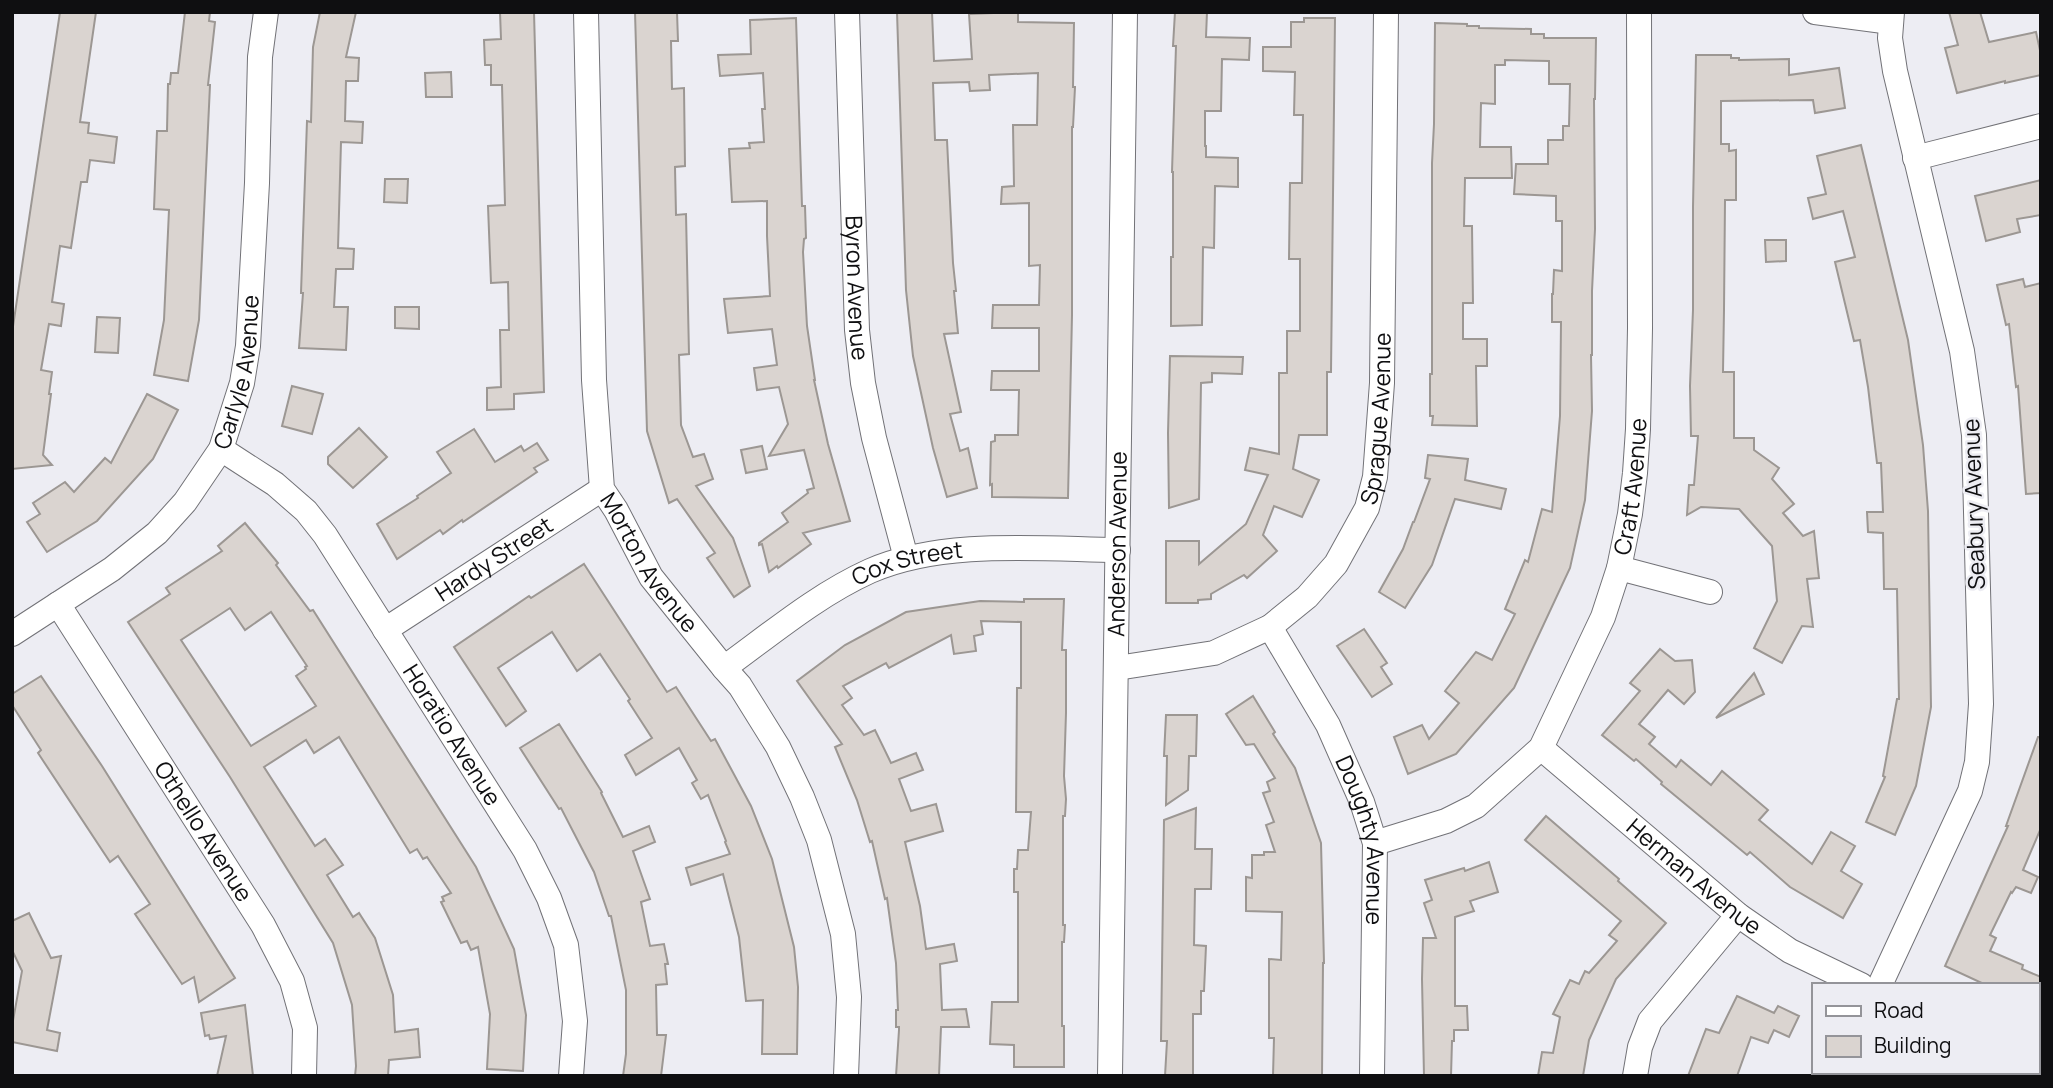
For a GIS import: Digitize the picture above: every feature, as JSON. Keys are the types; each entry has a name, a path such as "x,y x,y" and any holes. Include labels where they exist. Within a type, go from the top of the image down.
{"street":[{"name":"Carlyle Avenue","path":"12,635 112,569 157,533 184,502 221,449 242,383 248,346 257,183 260,57 266,12"},
{"name":"Morton Avenue","path":"586,12 594,380 602,489 616,510 651,578 740,686 778,747 802,797 819,840 843,934 849,998 846,1076"},
{"name":"Byron Avenue","path":"847,12 857,330 863,383 874,438 906,558"},
{"name":"Anderson Avenue","path":"1110,1076 1125,12"},
{"name":"Sprague Avenue","path":"1116,668 1214,653 1270,627 1307,597 1336,564 1367,508 1375,477 1382,383 1386,12"},
{"name":"Craft Avenue","path":"1375,843 1446,821 1476,806 1541,748 1603,617 1619,568 1630,514 1637,429 1640,328 1639,12"},
{"path":"1815,12 1891,17"},
{"name":"Seabury Avenue","path":"1881,983 1970,791 1977,762 1981,704 1974,435 1962,351 1895,71 1891,49 1891,17"},
{"path":"1915,158 2041,126"},
{"name":"Horatio Avenue","path":"221,449 275,484 306,511 525,850 549,898 566,945 575,1021 571,1076"},
{"name":"Hardy Street","path":"385,630 602,489"},
{"name":"Cox Street","path":"724,668 843,585 872,570 906,558 980,548 1118,550"},
{"path":"1619,568 1710,592"},
{"name":"Othello Avenue","path":"58,604 269,936 292,981 305,1028 304,1076"},
{"name":"Doughty Avenue","path":"1270,627 1328,725 1362,802 1375,843 1372,1076"},
{"name":"Herman Avenue","path":"1541,748 1738,915 1790,951 1857,983"},
{"path":"1635,1076 1640,1047 1650,1021 1738,915"}],"building":[{"path":"60,12 96,12 80,122 89,123 88,133 117,137 114,163 90,160 87,182 81,182 71,248 60,246 52,302 64,304 61,326 49,324 41,370 52,372 43,455 52,465 12,469 12,333"},
{"path":"185,12 210,12 209,21 215,22 208,85 199,320 188,381 154,375 164,320 169,210 154,209 157,131 167,131 168,84 171,73 178,73"},
{"path":"320,12 356,12 346,57 359,58 358,81 346,81 345,121 363,122 362,143 341,142 338,248 354,249 353,269 336,269 334,307 348,307 346,350 299,348 307,121 311,122 313,47"},
{"path":"500,12 534,12 544,392 514,394 514,409 487,410 487,388 501,387 500,330 509,330 508,282 491,283 488,206 505,205 502,85 491,85 491,65 485,65 484,40 501,39"},
{"path":"635,12 677,12 678,41 671,41 672,89 684,88 685,166 675,167 676,215 686,214 689,354 679,355 681,425 693,457 704,454 713,479 696,486 733,538 750,586 734,597 707,558 715,553 677,499 669,503 647,431"},
{"path":"897,12 932,12 934,61 972,59 969,14 1018,12 1018,22 1074,23 1068,498 992,497 992,484 990,485 991,442 995,441 995,435 1018,435 1019,390 991,390 992,371 1039,371 1039,328 992,328 993,305 1039,305 1040,265 1029,266 1029,203 1001,204 1002,187 1014,186 1013,125 1037,125 1038,73 989,75 990,90 970,91 969,82 933,83 935,140 947,140 956,291 958,333 944,334 961,412 950,414 960,451 968,448 977,488 947,497 933,448 913,356 906,290"},
{"path":"1175,12 1207,12 1206,37 1250,38 1249,60 1222,59 1221,111 1205,111 1206,157 1238,158 1238,187 1215,186 1214,248 1203,247 1202,325 1171,326"},
{"path":"1949,12 1980,12 1989,42 2036,32 2041,55 2041,75 1957,93 1945,48 1958,45"},
{"path":"796,18 802,206 805,206 806,238 803,252 807,326 814,380 828,444 850,521 803,533 811,544 769,572 762,544 759,543 788,522 782,513 808,493 807,490 814,488 804,450 769,456 788,424 779,387 757,390 754,368 777,365 772,329 728,333 724,299 770,296 767,201 732,202 729,149 750,148 749,143 764,142 762,109 765,109 763,73 720,76 718,55 751,54 750,20"},
{"path":"1304,18 1335,18 1331,372 1327,372 1327,435 1299,435 1293,469 1319,480 1302,517 1274,506 1263,535 1277,551 1247,578 1244,575 1211,594 1211,599 1198,600 1198,603 1166,603 1166,541 1199,541 1199,564 1246,524 1268,475 1245,470 1250,448 1279,454 1279,373 1287,373 1287,331 1300,331 1300,259 1289,259 1290,183 1302,183 1303,115 1294,115 1295,72 1263,71 1263,47 1291,47 1291,22 1304,22"},
{"path":"1435,23 1467,24 1479,28 1531,29 1531,34 1544,34 1544,38 1596,38 1592,411 1585,500 1570,568 1514,688 1456,754 1408,774 1394,737 1422,725 1429,739 1459,703 1445,691 1476,652 1492,660 1515,614 1505,609 1525,560 1528,562 1542,509 1552,512 1560,416 1561,322 1552,322 1552,294 1554,270 1562,271 1562,221 1556,221 1556,196 1514,194 1516,164 1548,164 1548,140 1563,140 1563,126 1569,126 1570,84 1549,84 1549,61 1505,60 1505,65 1495,65 1495,104 1481,103 1480,147 1511,147 1512,178 1465,178 1464,226 1472,226 1473,303 1463,303 1463,339 1487,339 1487,366 1476,366 1477,426 1432,425 1430,374"},
{"path":"1696,55 1731,55 1731,58 1739,60 1789,59 1789,75 1839,68 1845,108 1815,113 1813,100 1721,101 1721,144 1729,144 1729,151 1736,150 1736,200 1725,200 1723,372 1734,372 1734,438 1754,438 1754,450 1779,468 1772,479 1794,504 1783,513 1803,536 1814,531 1819,578 1807,579 1813,627 1802,626 1782,663 1754,648 1777,601 1772,546 1739,509 1701,507 1687,515 1689,485 1694,485 1698,436 1691,436 1690,386"},
{"path":"451,72 452,97 426,97 425,73"},
{"path":"1861,145 1908,340 1923,445 1928,511 1931,707 1916,786 1895,835 1866,822 1885,777 1883,776 1899,699 1897,589 1884,589 1883,533 1868,532 1867,512 1883,512 1881,463 1877,463 1860,340 1854,341 1835,262 1855,257 1843,211 1813,219 1808,198 1826,194 1817,156"},
{"path":"385,179 408,179 407,203 384,202"},
{"path":"2041,180 2041,215 2017,219 2020,232 1986,241 1975,196"},
{"path":"1765,240 1786,240 1786,261 1766,262"},
{"path":"2023,279 2025,287 2041,283 2041,493 2026,494 2018,386 2016,387 2009,324 2006,325 1997,285"},
{"path":"395,307 419,307 419,329 395,328"},
{"path":"97,317 120,318 118,353 95,352"},
{"path":"1170,356 1243,357 1242,374 1212,373 1212,382 1201,383 1199,499 1169,508 1168,433"},
{"path":"292,386 323,394 312,434 282,426"},
{"path":"147,394 178,410 153,459 97,521 47,552 27,522 40,514 33,503 65,482 74,492 105,458 111,463"},
{"path":"359,428 387,457 353,488 328,464 328,457"},
{"path":"474,429 495,462 521,446 524,451 537,443 548,460 534,468 537,472 463,522 462,520 443,534 440,530 397,559 377,524 451,473 437,452"},
{"path":"762,446 767,469 746,473 741,450"},
{"path":"1428,455 1468,459 1465,480 1506,489 1501,509 1455,499 1432,565 1405,608 1379,592 1403,549 1430,479 1425,478"},
{"path":"245,523 278,563 276,565 310,611 313,610 476,867 514,949 526,1015 523,1071 487,1069 490,1014 478,947 471,950 467,941 461,943 441,902 444,901 442,897 451,893 427,857 423,859 417,849 410,853 339,737 314,753 306,740 264,767 315,846 325,839 343,865 327,875 353,917 359,913 375,938 393,995 395,1032 418,1029 420,1057 389,1060 388,1076 355,1076 352,1005 333,943 230,777 128,622 170,594 166,588 222,551 218,546","holes":["230,608 245,630 271,612 307,666 296,676 316,706 251,746 181,640"]},
{"path":"584,564 667,692 676,687 711,741 715,739 751,806 772,859 794,947 798,987 797,1054 762,1054 763,1000 746,1001 739,937 723,874 691,885 686,868 730,854 708,795 701,799 692,783 697,780 679,748 636,775 625,755 652,738 600,654 577,671 552,632 498,668 526,711 506,726 454,647 529,596 531,598"},
{"path":"1024,599 1064,599 1064,1067 1014,1067 1014,1045 990,1044 992,1002 1018,1002 1018,892 1014,892 1014,869 1017,869 1018,850 1028,850 1031,812 1016,812 1017,688 1021,688 1021,622 981,621 983,634 974,636 976,651 954,654 951,635 889,668 886,663 843,686 852,698 842,705 864,735 875,730 891,763 916,753 923,770 899,779 911,811 936,804 943,831 905,842 920,906 926,949 954,944 957,961 940,964 942,1010 966,1009 969,1027 941,1027 939,1076 896,1076 899,1027 896,1027 896,963 887,898 885,899 872,841 870,842 857,800 835,747 842,744 797,681 845,645 906,612 980,601 1024,602"},
{"path":"1364,629 1387,663 1381,667 1392,684 1372,697 1337,646"},
{"path":"1660,649 1675,661 1692,660 1695,692 1684,704 1668,690 1639,724 1655,737 1649,744 1676,767 1681,760 1711,785 1722,771 1768,810 1759,820 1812,864 1831,832 1855,846 1841,871 1862,884 1843,918 1790,887 1750,852 1747,855 1661,784 1662,782 1636,759 1634,761 1602,735 1640,691 1630,683"},
{"path":"1754,673 1764,694 1716,718"},
{"path":"41,676 102,766 235,978 199,1002 194,977 182,984 135,914 150,904 118,856 110,862 38,753 41,750 12,705 12,694"},
{"path":"1253,696 1295,768 1321,843 1324,963 1322,1076 1273,1076 1274,1038 1269,1038 1269,959 1281,960 1282,912 1246,911 1246,877 1252,878 1252,855 1275,852 1266,825 1274,822 1263,793 1270,791 1267,782 1275,778 1254,744 1246,745 1226,714"},
{"path":"1166,715 1197,715 1196,756 1189,756 1188,790 1166,805 1167,756 1164,756"},
{"path":"559,724 602,792 623,837 649,826 655,842 633,851 650,899 641,902 650,946 664,944 668,964 665,964 667,984 656,985 657,1035 666,1035 661,1076 623,1076 626,1054 626,990 611,916 594,872 561,808 559,809 520,748"},
{"path":"2038,737 2041,737 2041,828 2023,870 2038,877 2031,893 2016,887 2011,892 1990,935 1996,938 1990,951 2023,965 2022,969 2041,977 2041,985 1982,983 1945,966 2006,826"},
{"path":"1196,808 1195,849 1212,849 1211,889 1195,889 1194,945 1206,946 1204,991 1201,991 1201,1014 1193,1014 1193,1076 1165,1076 1167,1041 1161,1041 1164,820"},
{"path":"1546,816 1666,923 1616,979 1589,1040 1583,1076 1538,1076 1542,1052 1553,1053 1560,1017 1553,1014 1570,980 1579,984 1585,971 1589,973 1617,941 1609,935 1621,921 1525,840"},
{"path":"1489,862 1498,892 1470,901 1474,911 1455,917 1455,1006 1467,1006 1468,1030 1454,1030 1451,1076 1424,1076 1423,938 1436,938 1424,903 1432,900 1425,880 1464,868 1465,871"},
{"path":"29,913 51,958 61,956 47,1030 60,1033 57,1051 12,1042 12,1026 22,971 12,950 12,921"},
{"path":"1737,996 1774,1013 1778,1006 1799,1016 1789,1037 1774,1030 1768,1043 1751,1037 1737,1076 1688,1076 1706,1029 1719,1033"},
{"path":"245,1005 253,1076 217,1076 226,1036 210,1039 209,1035 205,1036 201,1013"}]}
